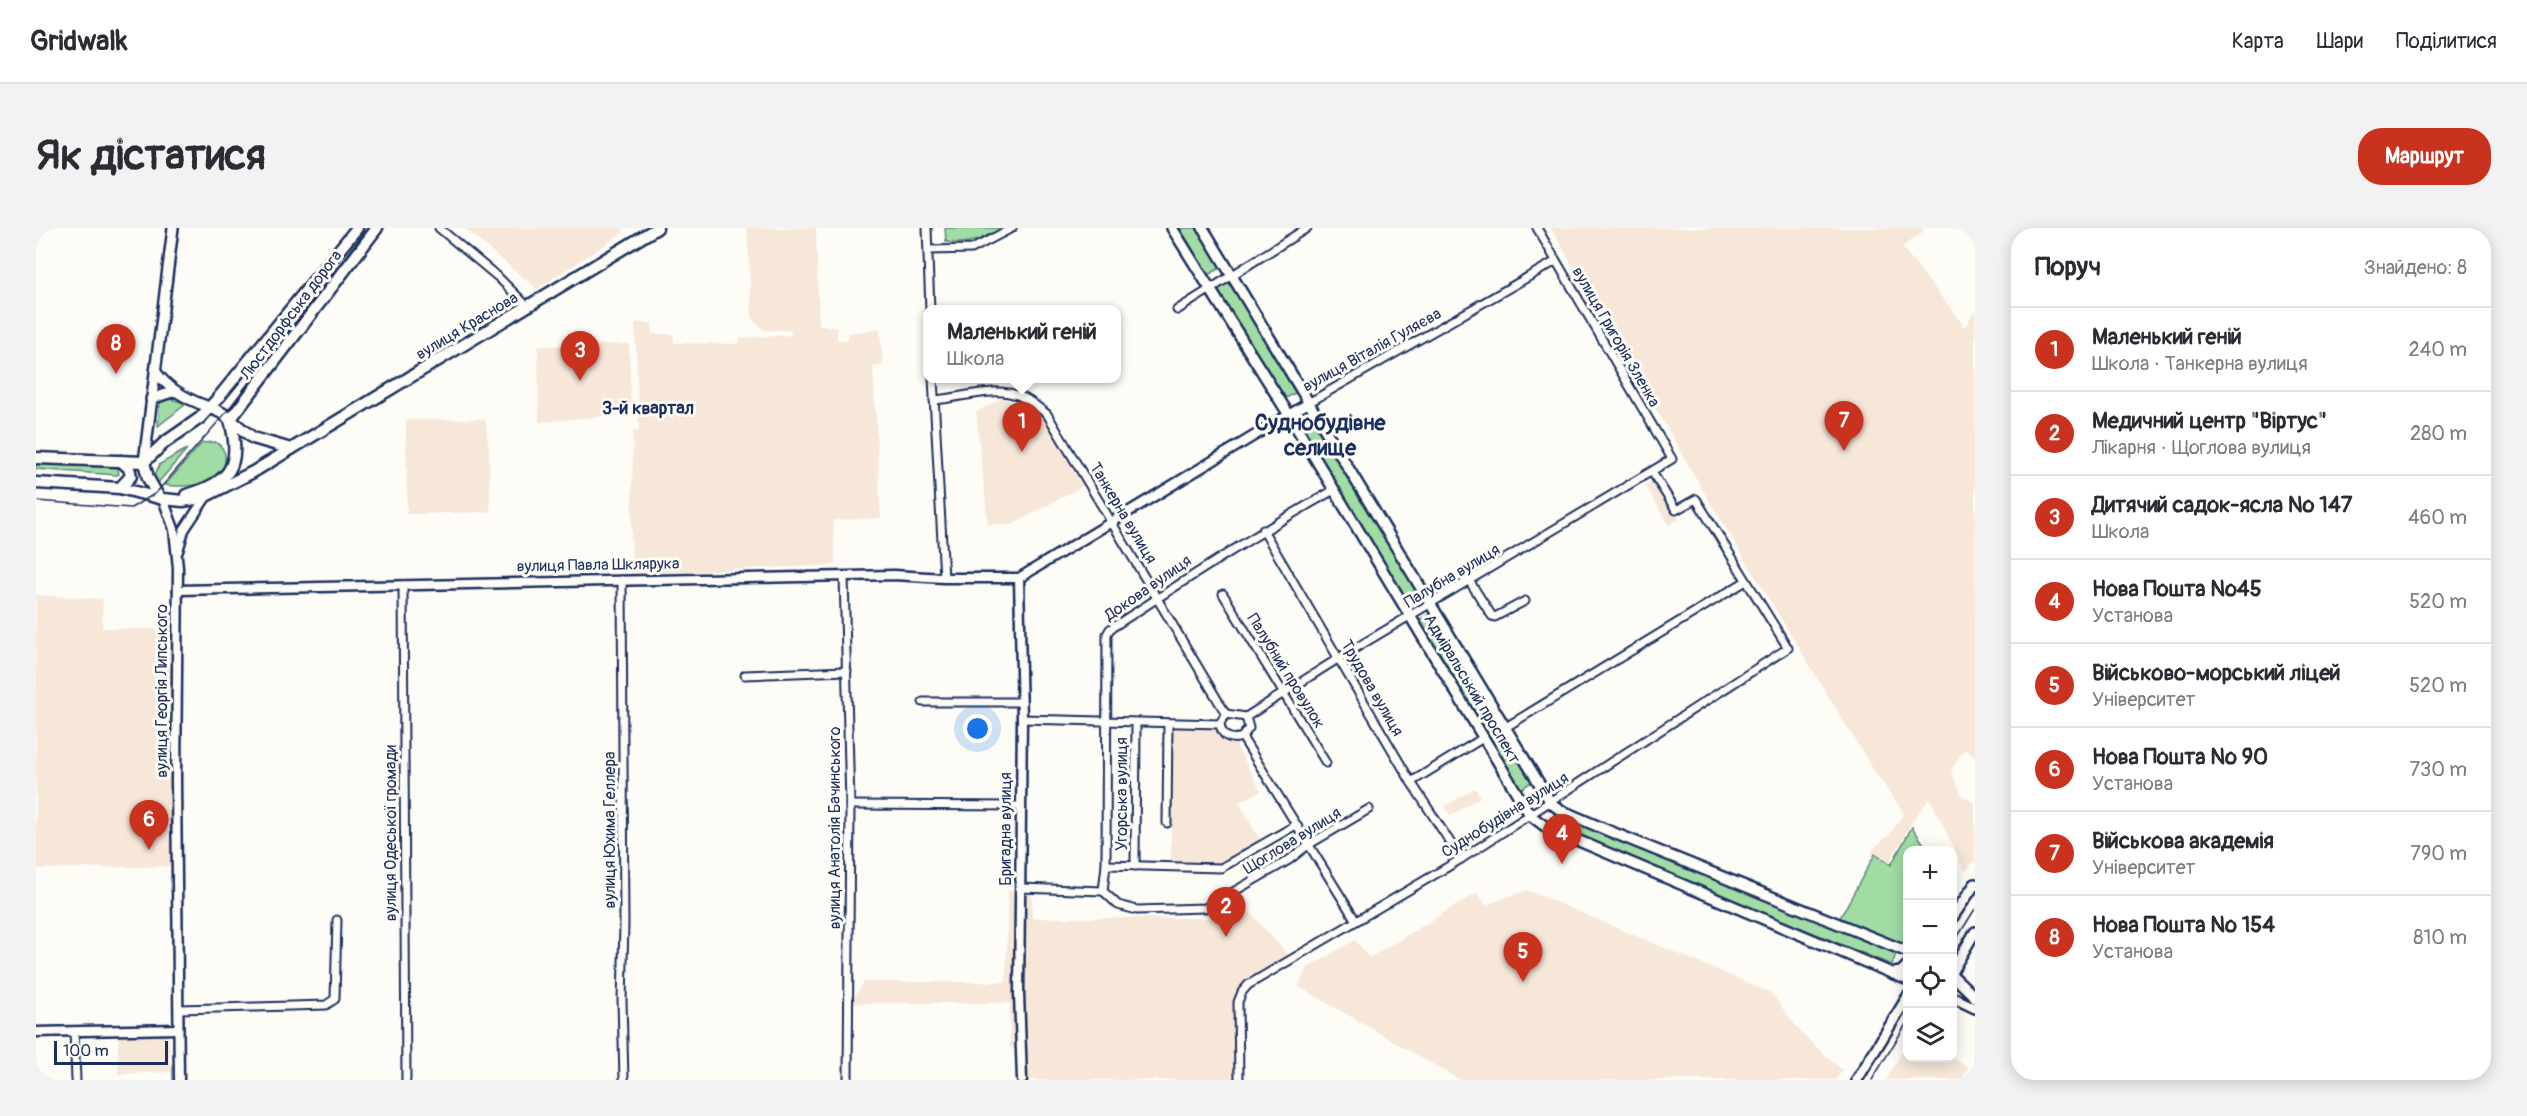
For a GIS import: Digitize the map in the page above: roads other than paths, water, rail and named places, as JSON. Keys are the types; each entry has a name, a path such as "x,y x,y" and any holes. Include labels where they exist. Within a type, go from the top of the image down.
{"main road":[{"path":"158,495 148,478 144,462 173,228"},
{"name":"Люстдорфська дорога","path":"144,462 164,443 188,428 209,407 357,228"},
{"name":"Люстдорфська дорога","path":"226,416 377,228"},
{"name":"вулиця Краснова","path":"158,495 183,501 206,496 242,478 657,228"},
{"name":"Адміральський проспект","path":"1172,228 1289,415 1530,815 1546,827 1903,978"},
{"name":"Адміральський проспект","path":"1203,228 1551,803"},
{"path":"155,371 165,384 175,391 226,416 253,438 291,449"},
{"path":"151,399 175,391"},
{"path":"36,483 120,488 158,495 214,486 222,480 235,462 236,443 226,416"},
{"path":"36,458 144,462"},
{"path":"120,488 129,481 131,476 129,468 121,461"},
{"path":"1551,803 1560,810 1609,831 1903,951"},
{"path":"1957,912 1975,884"},
{"path":"1957,965 1975,932"},
{"path":"1957,953 1964,951"},
{"path":"1894,973 1903,969"},
{"path":"1957,977 1975,997"},
{"path":"1957,999 1975,1008"},
{"path":"1857,1080 1903,1005"},
{"path":"1899,1012 1905,1008"}],"street":[{"path":"439,228 500,278 527,306"},
{"path":"927,228 930,250 930,305"},
{"path":"930,250 972,249 1012,228"},
{"path":"1177,310 1307,228"},
{"name":"вулиця Григорія Зленка","path":"1537,228 1672,459"},
{"name":"вулиця Віталія Гуляєва","path":"1019,578 1310,402 1556,261"},
{"path":"933,383 944,578"},
{"name":"Танкерна вулиця","path":"934,400 987,392 1006,393 1024,398 1047,414 1226,714"},
{"name":"Палубна вулиця","path":"1246,717 1339,658 1470,582 1672,459"},
{"path":"1506,727 1746,580 1696,499 1676,510 1652,472"},
{"name":"вулиця Георгія Липського","path":"177,554 184,530 214,486"},
{"name":"Докова вулиця","path":"1102,891 1106,865 1107,634 1110,629 1263,530 1334,490"},
{"name":"вулиця Георгія Липського","path":"158,495 174,529 177,554 179,1080"},
{"name":"Трудова вулиця","path":"1263,530 1411,782 1461,859"},
{"name":"вулиця Павла Шклярука","path":"178,590 894,575 1019,578"},
{"name":"вулиця Анатолія Бачинського","path":"844,576 850,804 848,1080"},
{"name":"Бригадна вулиця","path":"1019,578 1022,702 1019,993 1022,1080"},
{"name":"вулиця Юхима Геллера","path":"622,580 624,1080"},
{"name":"Суднобудівна вулиця","path":"1239,1080 1238,1002 1248,985 1551,803 1788,648 1746,580"},
{"path":"1470,582 1492,616 1495,617 1525,601"},
{"name":"вулиця Одеської громади","path":"403,585 406,1080"},
{"name":"Палубний провулок","path":"1223,594 1326,763"},
{"path":"745,675 847,670"},
{"path":"923,702 1022,702"},
{"path":"1226,714 1246,717 1249,728 1242,737 1229,738 1224,735 1220,724 1222,717 1226,714"},
{"path":"1022,720 1220,724"},
{"name":"Угорська вулиця","path":"1135,866 1136,723"},
{"path":"1167,823 1168,723"},
{"path":"1242,737 1356,921"},
{"path":"1411,782 1483,738"},
{"path":"850,804 1020,806"},
{"name":"Щоглова вулиця","path":"1102,891 1118,905 1137,910 1205,908 1370,810"},
{"path":"1106,865 1221,868 1296,825"},
{"path":"1021,888 1102,891"},
{"path":"178,1009 326,1005 335,999 337,920"},
{"path":"36,1032 178,1029"},
{"path":"74,1031 76,1080"}],"tram line":[{"path":"36,501 131,508 156,493 224,415 367,228"},
{"path":"1957,938 1975,909"},
{"path":"1872,1080 1903,1029"}],"place":[{"name":"Нова Пошта № 154","path":"116,374"},
{"name":"Дитячий садок-ясла № 147","path":"580,381"},
{"name":"Військова академія","path":"1844,451"},
{"name":"Маленький геній","path":"1022,452"},
{"name":"Нова Пошта № 90","path":"149,850"},
{"name":"Нова Пошта №45","path":"1562,864"},
{"name":"Медичний центр \"Віртус\"","path":"1226,937"},
{"name":"Військово-морський ліцей","path":"1523,982"}],"district":[{"name":"3-й квартал","path":"648,408"},
{"name":"Суднобудівне селище","path":"1320,436"}]}
